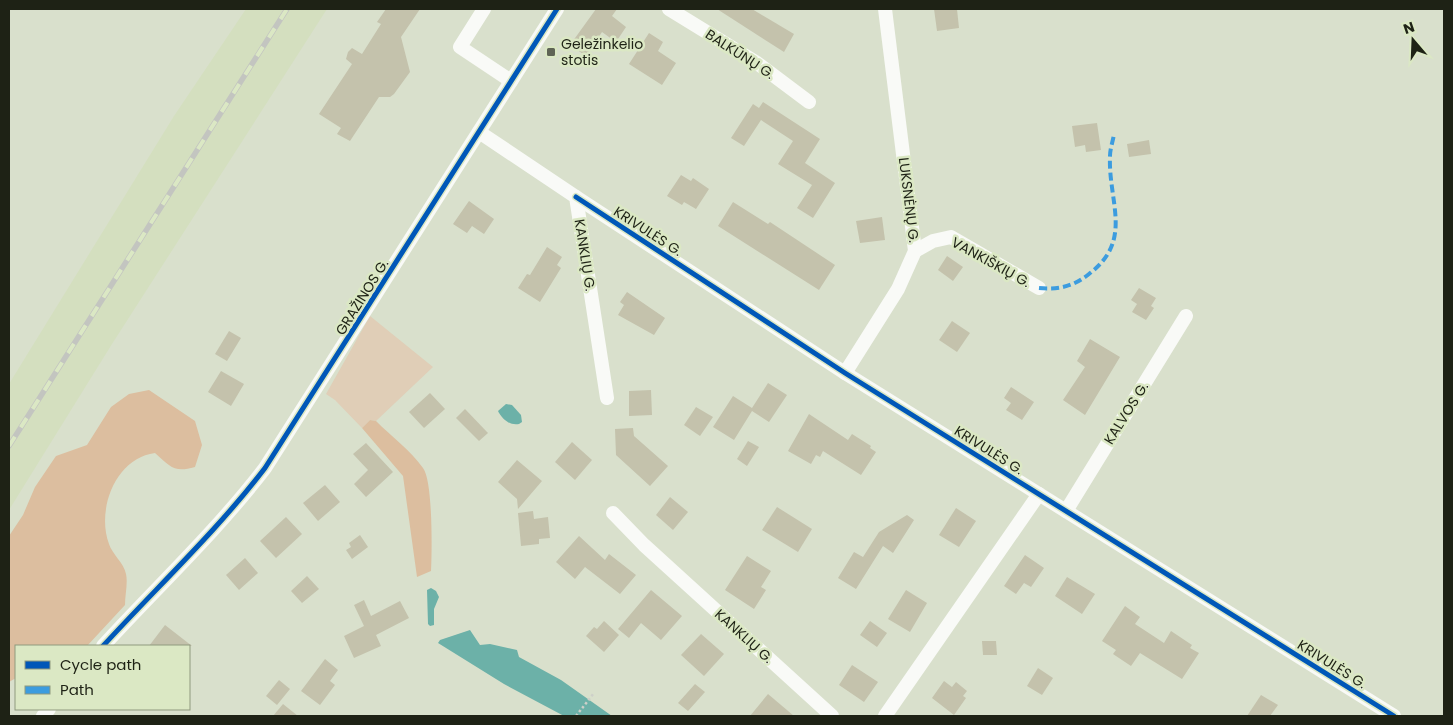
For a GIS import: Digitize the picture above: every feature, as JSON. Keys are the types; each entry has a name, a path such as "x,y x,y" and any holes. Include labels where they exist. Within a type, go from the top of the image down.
{"street":[{"path":"484,9 460,47 511,80"},
{"name":"GRAŽINOS G.","path":"103,645 209,536 265,468 557,9"},
{"name":"BALKŪNŲ G.","path":"669,9 757,63 809,102"},
{"name":"LUKSNĖNŲ G.","path":"845,373 898,289 915,251 885,9"},
{"path":"479,132 576,197"},
{"name":"KRIVULĖS G.","path":"576,197 845,373 1394,716"},
{"name":"KANKLIŲ G.","path":"576,197 607,398"},
{"name":"VANKIŠKIŲ G.","path":"915,251 933,241 951,237 1039,288"},
{"name":"KALVOS G.","path":"1066,511 1186,316"},
{"path":"885,716 1039,494"},
{"name":"KANKLIŲ G.","path":"613,513 644,546 832,716"}],"path":[{"path":"576,716 594,694"}],"shaded area":[{"path":"246,9 327,9 112,344 9,510 9,384 174,116"},
{"path":"370,316 433,367 376,421 370,420 362,428 335,400 326,394"},
{"path":"149,390 195,421 202,445 195,467 188,469 173,468 155,453 141,457 130,464 120,475 112,487 105,516 109,544 126,574 125,605 88,645 15,645 15,679 9,682 9,536 23,515 35,487 56,456 87,445 111,407 129,394"},
{"path":"370,420 376,421 407,450 423,468 426,475 429,487 431,517 431,571 417,577 403,476 362,428"}],"water":[{"path":"506,404 512,405 521,415 522,422 512,424 502,417 498,411"},
{"path":"431,588 436,591 439,597 434,609 434,625 430,626 428,624 427,590"},
{"path":"470,630 480,645 490,644 517,650 519,657 561,680 612,716 564,716 504,684 438,643 440,640"}],"building":[{"path":"386,9 420,9 401,37 410,72 394,94 390,97 379,97 350,141 337,134 341,128 319,114 352,64 346,59 348,52 352,48 362,54 381,24 377,22"},
{"path":"596,9 617,9 612,16 626,27 616,42 602,32 586,56 570,45"},
{"path":"717,9 752,9 794,34 784,52"},
{"path":"934,9 957,9 959,28 937,31"},
{"path":"649,33 663,42 658,51 676,63 662,85 629,64"},
{"path":"763,102 820,139 805,163 835,183 813,218 797,208 812,185 778,164 793,141 761,120 744,146 731,138 753,104 759,108"},
{"path":"1097,123 1101,150 1086,152 1085,145 1075,147 1072,126"},
{"path":"1149,140 1151,154 1129,157 1127,144"},
{"path":"681,175 691,181 693,178 709,189 696,209 684,202 682,205 667,196"},
{"path":"469,201 494,219 484,234 472,226 467,233 453,224"},
{"path":"733,202 768,224 770,222 835,265 819,290 718,226"},
{"path":"882,217 885,240 860,243 856,221"},
{"path":"547,247 562,257 557,265 561,268 540,302 518,288 527,274 530,275"},
{"path":"947,256 963,267 953,281 938,270"},
{"path":"1139,288 1156,298 1151,306 1154,308 1146,320 1132,312 1137,304 1131,300"},
{"path":"627,292 665,318 654,335 618,315 624,305 620,302"},
{"path":"952,321 970,333 957,352 939,340"},
{"path":"229,331 241,338 227,361 215,354"},
{"path":"1090,339 1120,357 1085,415 1063,400 1085,367 1077,361"},
{"path":"221,371 244,384 231,406 208,392"},
{"path":"768,383 787,395 769,422 752,411 734,440 713,427 733,396 752,408"},
{"path":"1011,387 1034,402 1022,420 1006,410 1011,403 1004,398"},
{"path":"651,390 652,415 629,416 629,391"},
{"path":"430,393 445,409 424,428 409,412"},
{"path":"696,407 713,417 700,436 684,425"},
{"path":"465,409 488,433 479,441 456,418"},
{"path":"809,414 848,440 852,434 871,446 870,448 876,452 861,475 823,451 820,457 816,455 811,464 788,451"},
{"path":"633,428 634,436 668,466 650,486 616,455 615,429"},
{"path":"748,441 759,447 747,466 737,459"},
{"path":"572,442 592,460 575,480 555,462"},
{"path":"366,443 393,472 366,497 354,484 368,470 353,454"},
{"path":"517,460 542,481 518,509 517,499 498,482"},
{"path":"325,485 340,502 318,521 303,503"},
{"path":"670,497 688,512 673,530 656,515"},
{"path":"777,507 812,529 798,552 762,530"},
{"path":"956,508 976,521 959,547 939,535"},
{"path":"533,511 534,519 548,517 550,538 539,539 539,544 521,546 518,513"},
{"path":"907,515 914,520 893,553 883,546 856,589 838,578 854,552 863,557 879,532"},
{"path":"286,517 302,534 276,558 260,541"},
{"path":"360,535 368,547 352,559 346,550 351,547 349,543"},
{"path":"579,536 605,560 609,554 636,575 620,594 585,567 575,579 556,562"},
{"path":"1025,555 1044,568 1031,587 1024,583 1016,594 1004,586"},
{"path":"747,556 771,571 761,587 766,590 754,609 725,590"},
{"path":"245,558 258,573 239,590 226,575"},
{"path":"307,576 319,589 302,603 291,591"},
{"path":"1067,577 1095,594 1082,614 1055,596"},
{"path":"651,590 682,616 661,640 641,623 629,638 618,629"},
{"path":"906,590 927,603 910,632 888,619"},
{"path":"364,600 371,616 400,601 409,618 376,635 381,646 354,658 344,636 364,626 354,605"},
{"path":"1125,606 1140,617 1135,624 1164,643 1171,631 1192,645 1190,648 1199,653 1182,679 1140,653 1131,666 1113,654 1116,650 1102,641"},
{"path":"604,621 619,635 604,652 586,636 594,627 597,629"},
{"path":"870,621 887,633 877,647 860,635"},
{"path":"165,625 192,646 190,645 150,645"},
{"path":"701,634 724,654 704,676 681,655"},
{"path":"982,641 996,641 997,655 983,655"},
{"path":"325,659 338,670 330,681 335,685 320,705 301,691"},
{"path":"852,665 878,682 864,702 839,685"},
{"path":"1038,668 1053,678 1042,695 1027,686"},
{"path":"279,680 290,689 277,705 266,696"},
{"path":"944,681 952,687 956,682 967,691 963,696 966,698 954,715 932,698"},
{"path":"695,684 705,692 688,711 678,703"},
{"path":"768,694 794,716 750,716"},
{"path":"1261,695 1278,705 1270,716 1247,716"},
{"path":"283,704 298,716 273,716"}],"railway":[{"path":"9,446 287,9"}],"marked path":[{"path":"1039,288 1060,288 1078,282 1103,261 1111,248 1116,220 1110,173 1110,151 1114,134"}],"cycle path":[{"path":"104,645 227,515 265,468 557,9"},
{"path":"576,197 845,373 1394,716"}],"place":[{"name":"Geležinkelio stotis","path":"551,52"}]}
